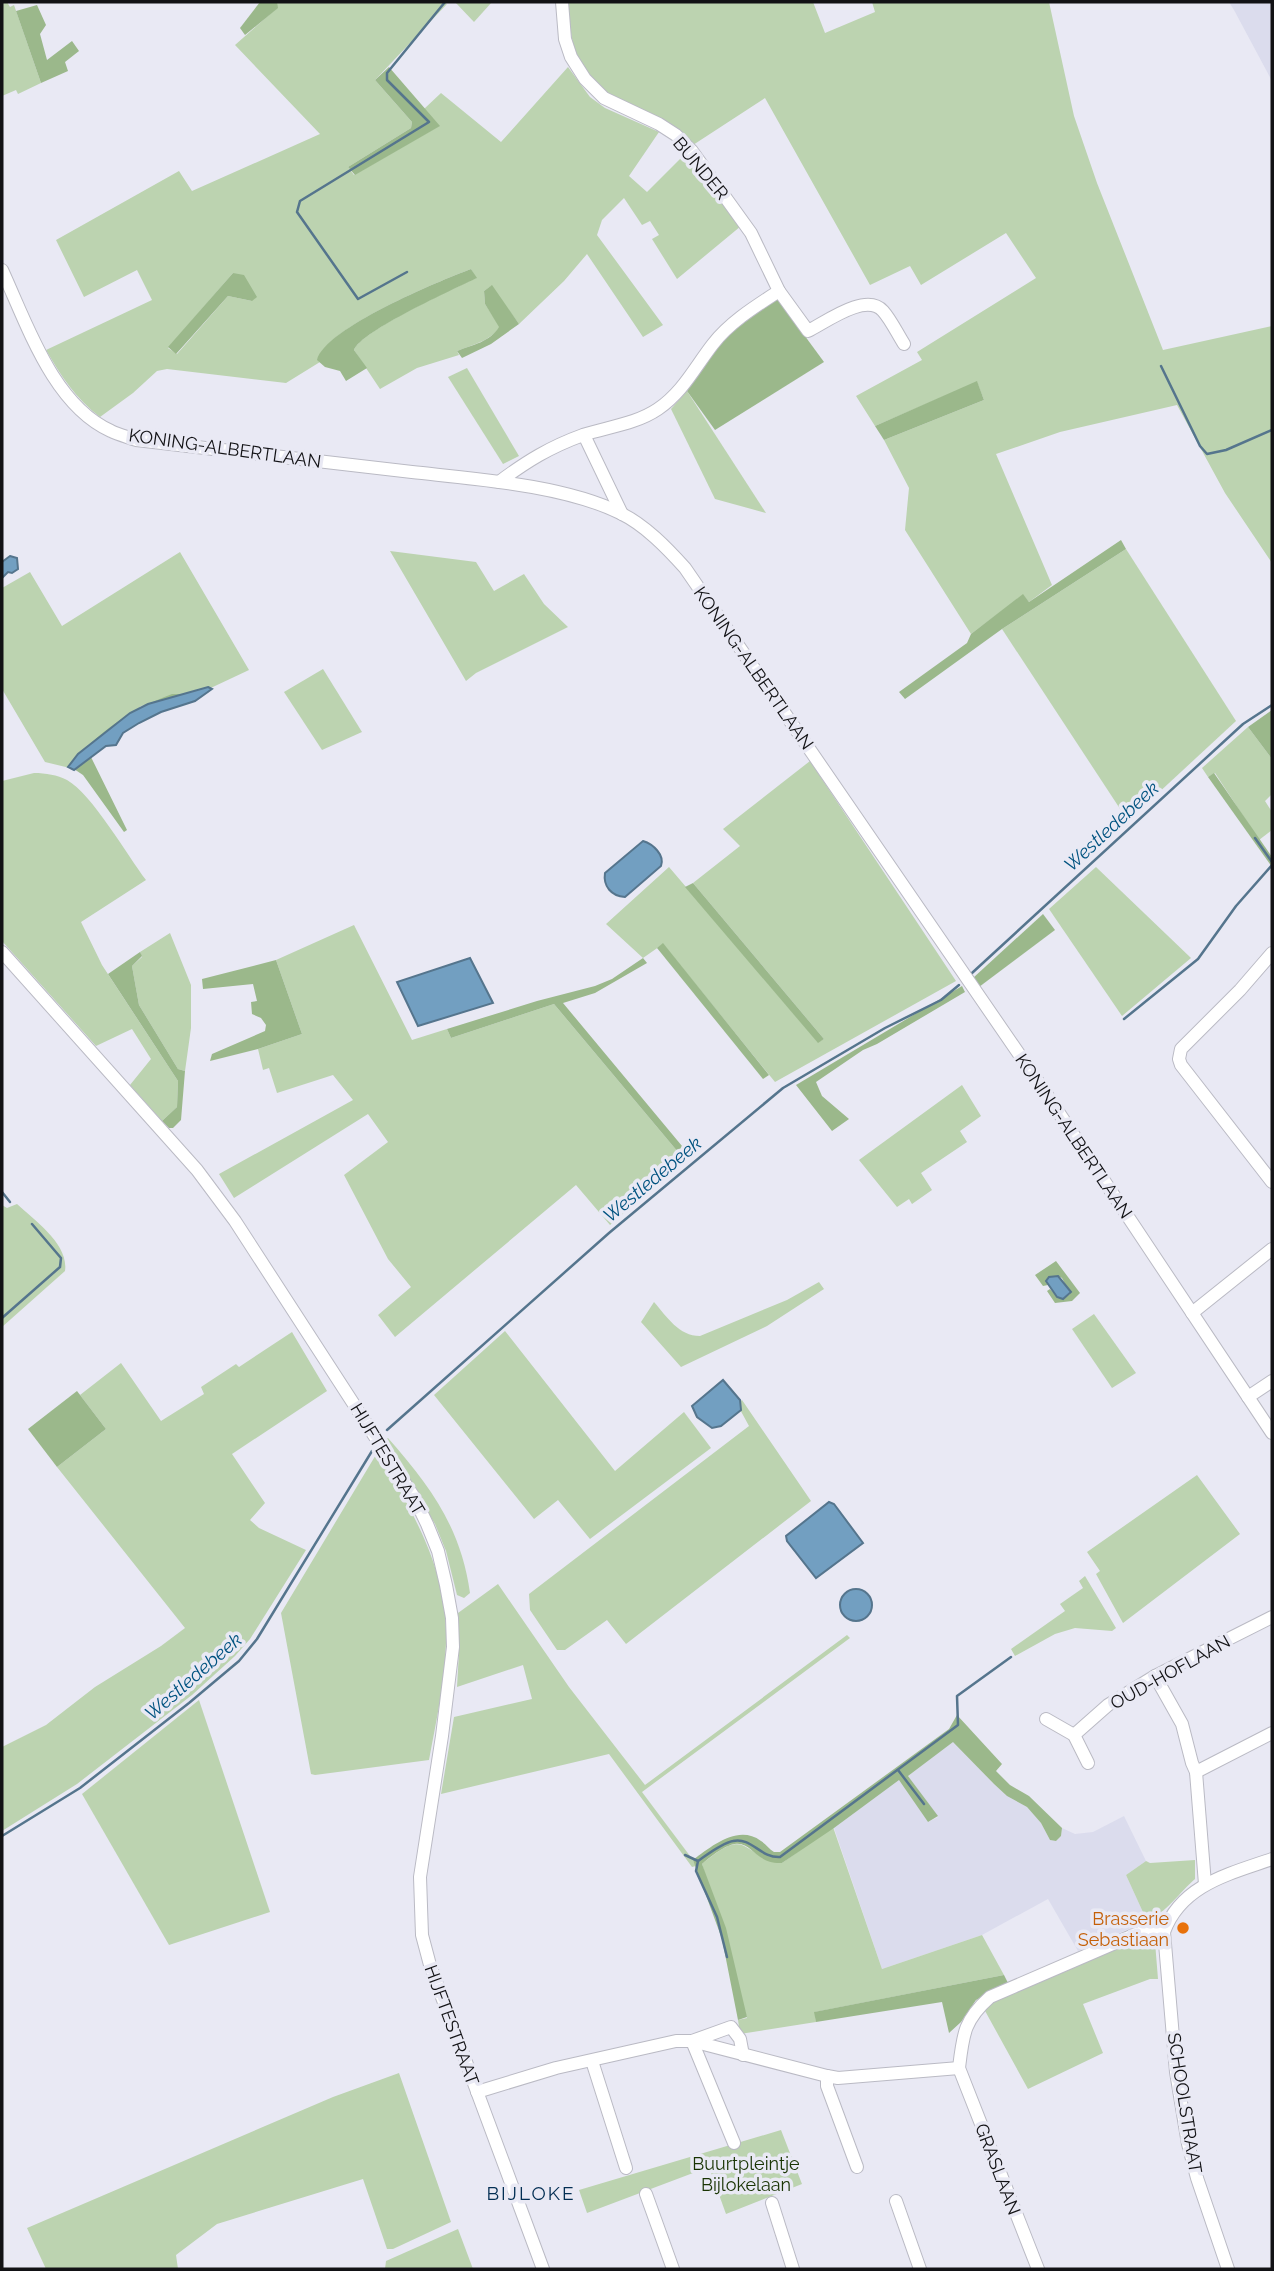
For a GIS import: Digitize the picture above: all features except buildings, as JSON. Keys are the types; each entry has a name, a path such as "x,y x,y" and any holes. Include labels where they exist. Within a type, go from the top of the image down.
{"street":[{"name":"BUNDER","path":"562,2 565,39 571,57 586,79 604,98 659,124 676,135 692,151 751,233 779,291 808,331 860,304 874,304 883,311 904,344"},
{"name":"KONING-ALBERTLAAN","path":"2,270 46,363 64,393 79,410 109,430 136,440 499,482 574,497 622,514 657,541 685,568 1012,1043 1272,1433"},
{"path":"499,482 540,452 637,419 662,407 684,386 713,344 730,326 779,291"},
{"path":"584,435 622,514"},
{"name":"HIJFTESTRAAT","path":"2,953 197,1170 235,1221 414,1497 438,1551 452,1618 453,1647 442,1736 419,1877 422,1935 430,1965 543,2269"},
{"path":"1272,953 1240,990 1181,1049 1179,1059 1272,1182"},
{"path":"1192,1313 1272,1249"},
{"path":"1248,1397 1272,1381"},
{"name":"OUD-HOFLAAN","path":"1073,1735 1108,1705 1155,1676 1270,1622"},
{"path":"1155,1676 1182,1724 1196,1772 1205,1884"},
{"path":"1046,1719 1073,1735 1088,1763"},
{"path":"1196,1772 1272,1733"},
{"path":"477,2092 556,2068 676,2041 692,2041 827,2077 959,2068 962,2038 967,2023 974,2011 990,1997 1136,1934 1150,1930 1164,1931 1170,1916 1179,1905 1205,1884 1272,1859"},
{"name":"SCHOOLSTRAAT","path":"1164,1931 1176,2071 1188,2144 1196,2178 1228,2269"},
{"path":"692,2041 731,2027 740,2039 743,2055"},
{"path":"692,2041 734,2143"},
{"path":"592,2061 626,2168"},
{"name":"GRASLAAN","path":"959,2068 1035,2269"},
{"path":"827,2077 827,2086 856,2167"},
{"path":"646,2194 673,2269"},
{"path":"895,2201 920,2269"},
{"path":"772,2203 793,2269"}],"shaded area":[{"path":"1229,2 1272,2 1272,81 1234,10"},
{"path":"953,1741 1007,1796 1027,1807 1041,1823 1050,1840 1056,1841 1061,1836 1062,1828 1075,1834 1093,1832 1124,1816 1146,1861 1126,1875 1147,1921 1078,1951 1048,1899 982,1935 882,1969 834,1828 899,1779 928,1822 938,1817 908,1776"}],"green space":[{"path":"2,2 7,2 10,7 14,5 41,83 18,94 16,90 2,96"},
{"path":"260,2 277,2 278,8 245,35 240,28"},
{"path":"277,2 447,4 375,80 412,122 411,128 348,167 354,175 439,126 424,109 441,93 501,142 568,67 590,97 605,108 659,132 629,176 647,192 686,153 741,226 677,279 652,239 659,235 650,221 642,225 624,198 602,220 597,235 663,325 643,337 587,254 564,281 519,324 491,286 484,291 485,304 500,327 496,332 457,351 459,355 417,368 380,389 354,350 390,321 476,278 471,269 361,320 325,347 318,360 320,362 286,383 167,369 157,371 100,417 70,386 46,350 152,300 137,270 84,297 56,240 179,171 192,191 320,134 235,45 277,8","holes":["233,273 252,301 228,296 177,354 168,348"]},
{"path":"455,2 492,2 474,22"},
{"path":"568,2 813,2 825,33 875,12 872,2 1049,2 1074,116 1097,183 1163,350 1272,326 1272,563 1225,493 1177,405 1060,432 996,454 1052,585 1029,602 1023,595 971,634 905,530 909,488 884,440 984,400 977,382 875,426 856,396 922,360 917,352 1036,278 1006,233 921,285 910,266 870,285 765,98 693,145 628,108 585,71 573,43"},
{"path":"37,5 46,25 40,34 47,60 72,41 79,51 65,62 68,71 41,83 16,11"},
{"path":"389,67 440,126 355,175 348,167 411,128 412,122 375,80"},
{"path":"471,269 477,278 410,311 360,342 354,350 367,368 346,381 340,371 325,367 317,360 325,347 361,320"},
{"path":"233,273 244,275 257,297 252,301 228,296 176,354 168,347"},
{"path":"492,285 519,324 491,344 462,358 457,351 486,340 499,327 485,304 484,291"},
{"path":"777,298 824,362 715,430 687,391 721,340"},
{"path":"467,368 519,456 503,464 448,377"},
{"path":"977,381 984,400 884,440 875,426"},
{"path":"687,391 766,513 715,499 671,409"},
{"path":"1121,540 1126,549 1002,629 905,699 899,692 967,643 971,634 1023,594 1029,602"},
{"path":"1126,549 1236,721 1128,821 1002,629"},
{"path":"390,551 476,562 494,591 524,574 544,604 568,627 476,673 466,681"},
{"path":"180,552 249,670 198,694 141,706 74,769 45,762 2,689 2,588 30,572 62,626"},
{"path":"323,669 362,732 322,750 284,692"},
{"path":"172,694 198,694 140,721 89,753 127,830 124,832 83,775 74,769 74,760 96,738 119,721"},
{"path":"1272,710 1272,759 1248,727"},
{"path":"1248,727 1272,759 1272,794 1265,801 1272,812 1272,830 1259,840 1215,773 1208,777 1202,768"},
{"path":"810,761 956,981 775,1082 663,944 643,958 606,924 669,867 818,1042 824,1039 693,883 740,846 723,829"},
{"path":"34,773 59,777 77,787 98,811 146,880 81,922 102,965 178,1081 177,1107 162,1121 130,1085 151,1059 132,1029 96,1046 2,941 2,781"},
{"path":"1214,773 1272,857 1272,867 1208,777"},
{"path":"1096,867 1191,958 1122,1016 1049,909"},
{"path":"693,883 824,1039 818,1043 685,887"},
{"path":"1043,914 1055,930 979,987 973,978"},
{"path":"354,925 412,1040 447,1029 451,1038 554,1004 678,1152 682,1146 690,1156 610,1225 576,1185 395,1337 378,1315 411,1287 388,1259 344,1175 388,1142 368,1114 234,1198 219,1174 353,1100 333,1075 277,1093 269,1068 263,1070 258,1049 302,1034 276,960"},
{"path":"170,933 191,985 191,1028 185,1071 178,1069 139,1005 132,966 142,957 140,952"},
{"path":"663,943 769,1075 763,1079 657,948"},
{"path":"140,952 142,956 132,966 139,1005 178,1069 185,1071 181,1120 173,1128 169,1128 162,1121 177,1107 178,1081 108,974"},
{"path":"643,958 647,963 595,993 563,1003 682,1146 678,1152 554,1004 451,1038 447,1029 595,986 612,979"},
{"path":"276,960 302,1034 210,1061 212,1054 265,1031 266,1025 261,1018 252,1014 251,1002 257,1001 253,984 203,989 202,979"},
{"path":"962,986 965,992 863,1050 816,1082 822,1096 849,1119 832,1131 796,1085"},
{"path":"962,1085 981,1116 960,1131 967,1142 921,1173 932,1190 912,1204 909,1199 897,1207 859,1160"},
{"path":"17,1204 56,1242 65,1261 65,1271 2,1327 2,1205 7,1208"},
{"path":"1056,1261 1080,1293 1072,1301 1055,1303 1047,1291 1050,1289 1063,1299 1070,1294 1062,1278 1058,1276 1047,1279 1048,1285 1043,1286 1035,1275"},
{"path":"819,1282 824,1289 767,1326 681,1367 641,1322 654,1302 680,1329 700,1336 787,1300"},
{"path":"1094,1314 1136,1373 1112,1388 1072,1329"},
{"path":"505,1331 615,1471 684,1412 711,1448 590,1539 558,1500 534,1519 434,1395"},
{"path":"292,1332 327,1391 232,1454 265,1503 250,1520 259,1528 306,1550 250,1639 235,1656 192,1695 77,1784 2,1831 2,1747 46,1725 95,1687 185,1628 57,1467 106,1429 80,1395 121,1363 161,1421 204,1394 201,1387 236,1364 239,1367"},
{"path":"77,1391 106,1429 57,1467 28,1429"},
{"path":"742,1400 811,1501 626,1644 607,1620 565,1650 557,1650 530,1610 529,1594 749,1426 737,1404"},
{"path":"388,1438 430,1491 451,1528 466,1570 470,1593 464,1598 457,1595 446,1551 435,1524 384,1440"},
{"path":"377,1453 426,1543 442,1592 445,1658 429,1760 315,1775 311,1774 281,1613"},
{"path":"1197,1475 1240,1534 1123,1623 1096,1574 1100,1571 1087,1552"},
{"path":"1085,1576 1116,1628 1112,1631 1075,1628 1055,1634 1015,1656 1011,1649 1065,1611 1060,1604 1083,1588 1079,1581"},
{"path":"498,1584 569,1687 645,1785 847,1635 850,1638 642,1792 693,1860 696,1866 692,1867 609,1754 441,1794 454,1717 532,1699 523,1665 457,1687 458,1613"},
{"path":"199,1700 270,1912 169,1945 82,1794"},
{"path":"957,1715 1002,1764 996,1771 1010,1785 1029,1796 1062,1828 1061,1836 1056,1841 1050,1840 1041,1823 1027,1807 1007,1796 953,1742 908,1776 938,1816 928,1822 899,1780 782,1863 761,1858 741,1844 719,1851 702,1864 726,1928 747,2017 738,2020 722,1939 693,1860 725,1839 743,1835 752,1836 774,1852 780,1852 949,1729"},
{"path":"833,1827 882,1969 982,1935 1004,1975 815,2012 816,2022 740,2034 738,2020 747,2018 702,1864 717,1852 737,1844 782,1863"},
{"path":"1195,1860 1195,1879 1166,1908 1147,1921 1126,1875 1146,1861"},
{"path":"1146,1937 1155,1942 1158,1979 1150,1979 1083,2004 1103,2053 1028,2089 984,2009 996,2000"},
{"path":"1004,1975 1008,1983 976,2000 961,2022 949,2033 942,2002 816,2022 814,2012"},
{"path":"399,2073 451,2222 393,2249 387,2249 363,2179 217,2224 176,2255 178,2269 46,2269 27,2228 333,2097"},
{"name":"Buurtpleintje Bijlokelaan","path":"781,2130 802,2184 726,2214 709,2167 587,2213 579,2190"},
{"path":"458,2229 473,2269 385,2269 386,2261"}],"water":[{"path":"10,556 17,558 18,569 12,573 8,572 2,578 2,562"},
{"path":"208,687 212,689 195,701 161,712 139,723 123,733 116,745 106,746 74,770 68,767 78,754 130,713 148,704"},
{"path":"643,841 657,850 661,866 625,897 616,895 607,886 605,873"},
{"path":"470,958 493,1003 418,1026 397,982"},
{"path":"1058,1276 1071,1292 1063,1299 1057,1297 1046,1281 1049,1277"},
{"path":"723,1380 740,1400 741,1410 721,1426 712,1428 697,1417 692,1406"},
{"path":"829,1502 834,1504 863,1543 816,1578 786,1536"},
{"path":"856,1589 867,1594 872,1605 867,1616 856,1621 845,1616 840,1605 845,1594"}],"waterway":[{"path":"407,272 358,299 297,212 300,201 429,122 387,80 387,73 445,2"},
{"path":"1161,366 1200,446 1207,454 1226,450 1272,430"},
{"name":"Westledebeek","path":"972,973 1243,724 1272,705"},
{"path":"1255,838 1272,862"},
{"path":"1124,1019 1198,959 1236,906 1272,865"},
{"name":"Westledebeek","path":"387,1430 609,1233 783,1088 885,1028 941,1000 959,985"},
{"path":"2,1192 10,1202"},
{"path":"2,1318 60,1267 61,1258 32,1224"},
{"name":"Westledebeek","path":"2,1836 80,1788 239,1661 257,1639 372,1451"},
{"path":"727,1957 717,1917 696,1871 698,1861 733,1841 746,1842 767,1854 780,1857 958,1725 957,1696 1011,1657"},
{"path":"898,1770 924,1804"},
{"path":"685,1855 698,1861"}],"place":[{"name":"Brasserie Sebastiaan","path":"1183,1928"}],"district":[{"name":"BIJLOKE","path":"531,2193"}]}
